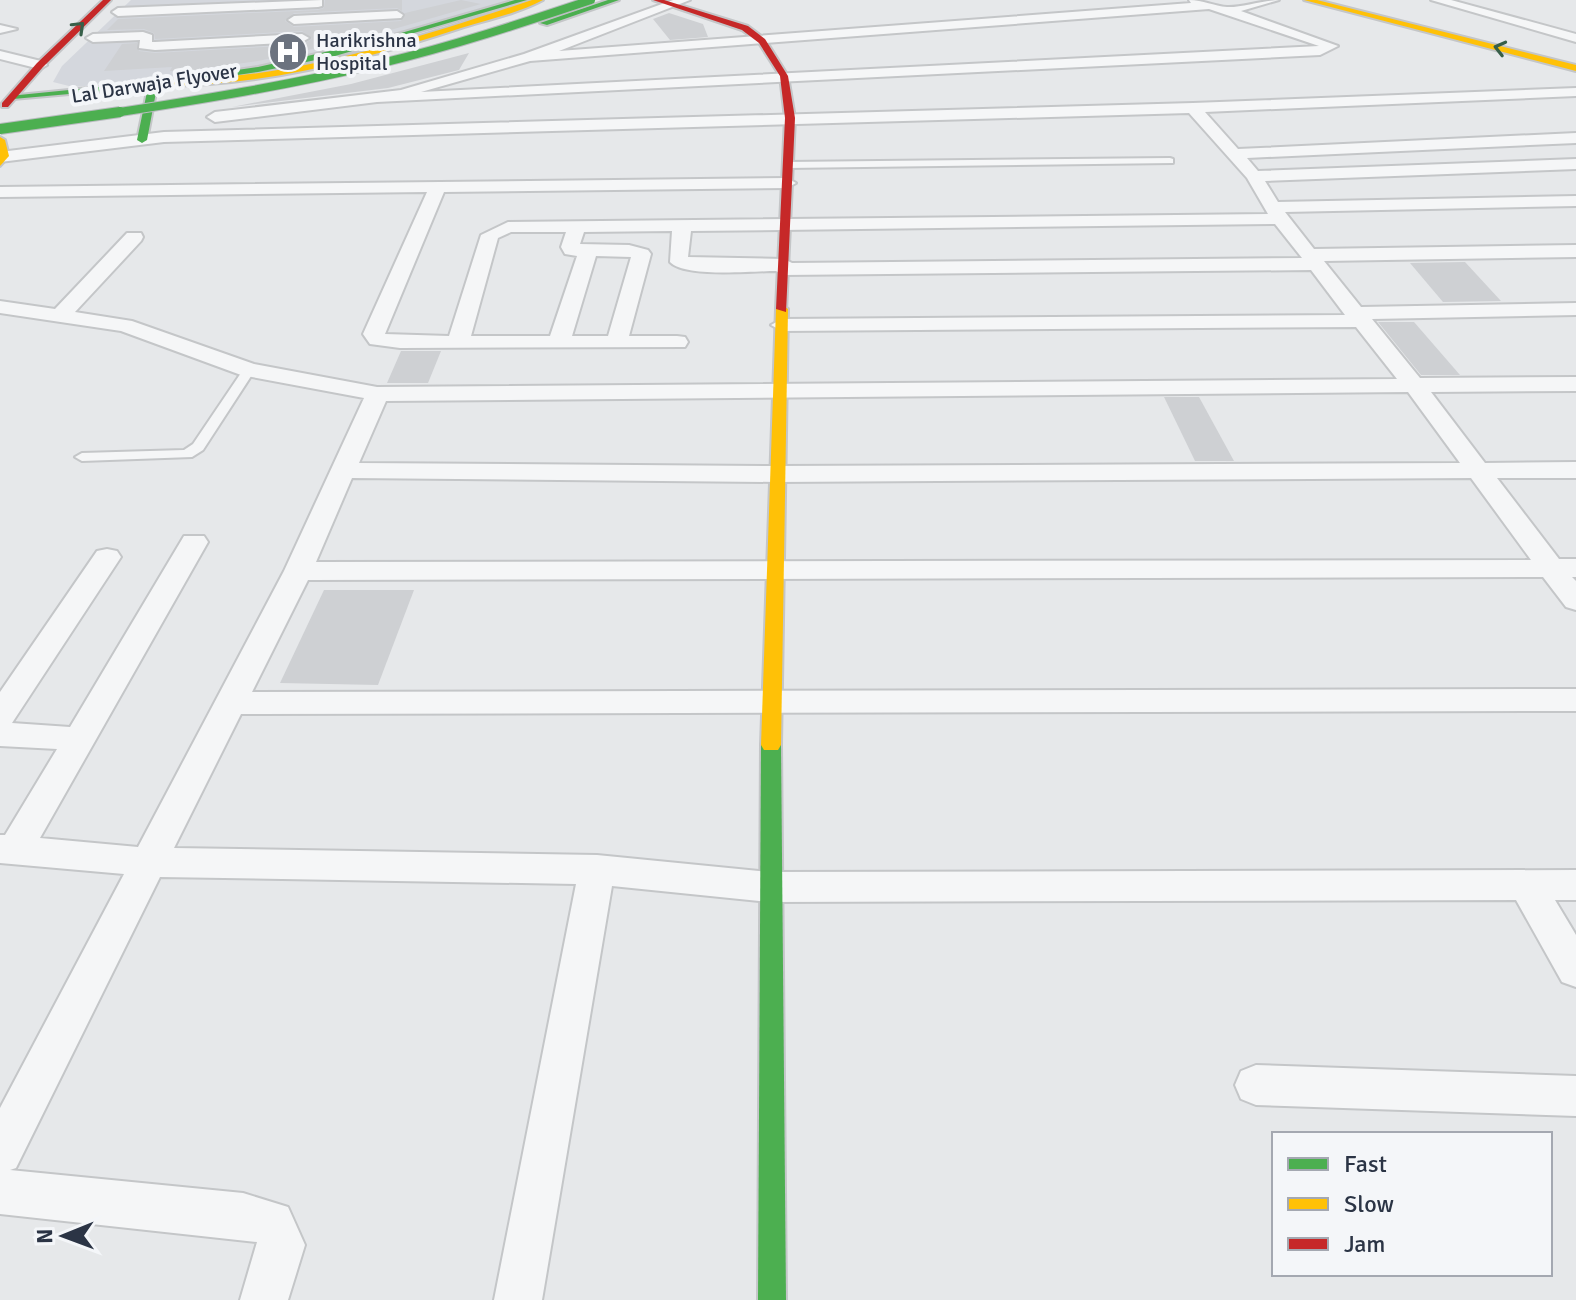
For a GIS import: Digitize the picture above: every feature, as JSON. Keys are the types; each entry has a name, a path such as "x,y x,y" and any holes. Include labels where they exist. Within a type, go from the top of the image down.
{"main road":[{"path":"13,96 217,77 314,59 423,31 523,0"},
{"path":"153,83 191,86 217,84 348,58 442,32 539,0"},
{"name":"Lal Darwaja Flyover","path":"0,121 147,101 307,72 443,39 568,0"},
{"name":"Lal Darwaja Flyover","path":"0,129 235,93 382,63 452,45 591,0"},
{"path":"1,151 144,127 387,69 470,48 615,0"},
{"path":"1308,0 1576,68"},
{"path":"671,2 745,28 762,41 784,76 790,118 784,225 771,700 772,1300"},
{"path":"73,89 52,83 50,76 93,38 118,4"},
{"path":"0,111 40,65 118,4"},
{"path":"144,127 153,83"}],"street":[{"path":"144,127 688,64 762,41 955,63 1112,61 1320,51 1331,46 1195,0"},
{"path":"1228,11 1273,0"},
{"path":"1437,0 1576,38"},
{"path":"383,99 529,57 671,2"},
{"path":"118,4 318,3"},
{"path":"529,57 688,64 784,76 930,33 1058,17 1210,5"},
{"path":"284,20 397,15"},
{"path":"1058,17 1112,61"},
{"path":"302,38 310,19"},
{"path":"93,38 143,36 147,38 144,45 155,46 302,38"},
{"path":"302,38 314,59"},
{"path":"0,55 40,65"},
{"path":"144,127 790,118 1193,108 1576,92"},
{"path":"1193,108 1254,176 1276,213 1413,384 1477,471 1563,568 1576,601"},
{"path":"1234,154 1576,138"},
{"path":"1254,176 1576,164"},
{"path":"0,192 438,187 787,174"},
{"path":"438,187 374,334 378,339 400,342 677,342"},
{"path":"458,342 490,235 508,227 784,225 1276,213 1576,201"},
{"path":"577,226 570,247 641,254 617,342"},
{"path":"682,226 678,257 680,262 690,265 784,267 1312,259 1576,251"},
{"path":"59,317 134,237"},
{"path":"559,342 588,251"},
{"path":"0,307 125,325 249,370 377,394 1576,384"},
{"path":"782,325 1357,317 1576,309"},
{"path":"0,1153 298,571 377,394"},
{"path":"342,470 777,474 1576,470"},
{"path":"194,542 81,739 8,850 151,862 597,870 770,887 1576,885"},
{"path":"0,716 107,557"},
{"path":"298,571 774,567 1563,568"},
{"path":"231,703 1576,700"},
{"path":"0,734 81,739"},
{"path":"518,1300 597,870"},
{"path":"1527,886 1576,970"},
{"path":"1256,1085 1576,1096"},
{"path":"0,1192 243,1216 272,1223 282,1245 264,1300"}],"lane":[{"path":"787,174 1170,161"},
{"path":"82,457 187,454 198,447 249,370"}],"shaded area":[{"path":"131,0 518,0 416,31 217,75 73,87 53,82 62,66"}],"building":[{"path":"325,0 402,0 402,11 397,8 294,13 285,21 294,27 401,21 405,13 461,0 481,4 366,37 258,61 195,70 170,71 172,67 104,71 122,44 137,43 139,51 155,53 302,45 312,39 302,31 155,39 154,33 144,29 107,30 118,19 318,10 324,8"},
{"path":"669,13 703,24 708,37 670,40 653,19"},
{"path":"469,53 459,70 388,88 232,107 351,84"},
{"path":"1465,262 1501,301 1443,302 1410,263"},
{"path":"1378,322 1414,322 1460,375 1421,375"},
{"path":"401,351 441,351 428,383 387,383"},
{"path":"1164,397 1199,397 1234,461 1195,461"},
{"path":"324,590 414,590 378,685 280,683"}],"traffic: fast":[{"path":"13,96 169,83 297,62 373,44 523,0"},
{"path":"0,129 192,100 335,74 435,49 591,0"},
{"path":"544,23 615,0"},
{"path":"142,140 153,83"},
{"path":"771,745 772,1300"}],"traffic: slow":[{"path":"153,83 199,84 297,70 399,45 539,0"},
{"path":"1308,0 1576,68"},
{"path":"0,140 4,156 0,163"},
{"path":"771,745 782,309"}],"traffic: jam":[{"path":"5,105 40,65 107,0"},
{"path":"657,0 745,28 762,41 784,76 790,118 782,309"}],"place":[{"name":"Harikrishna Hospital","path":"288,52"}]}
